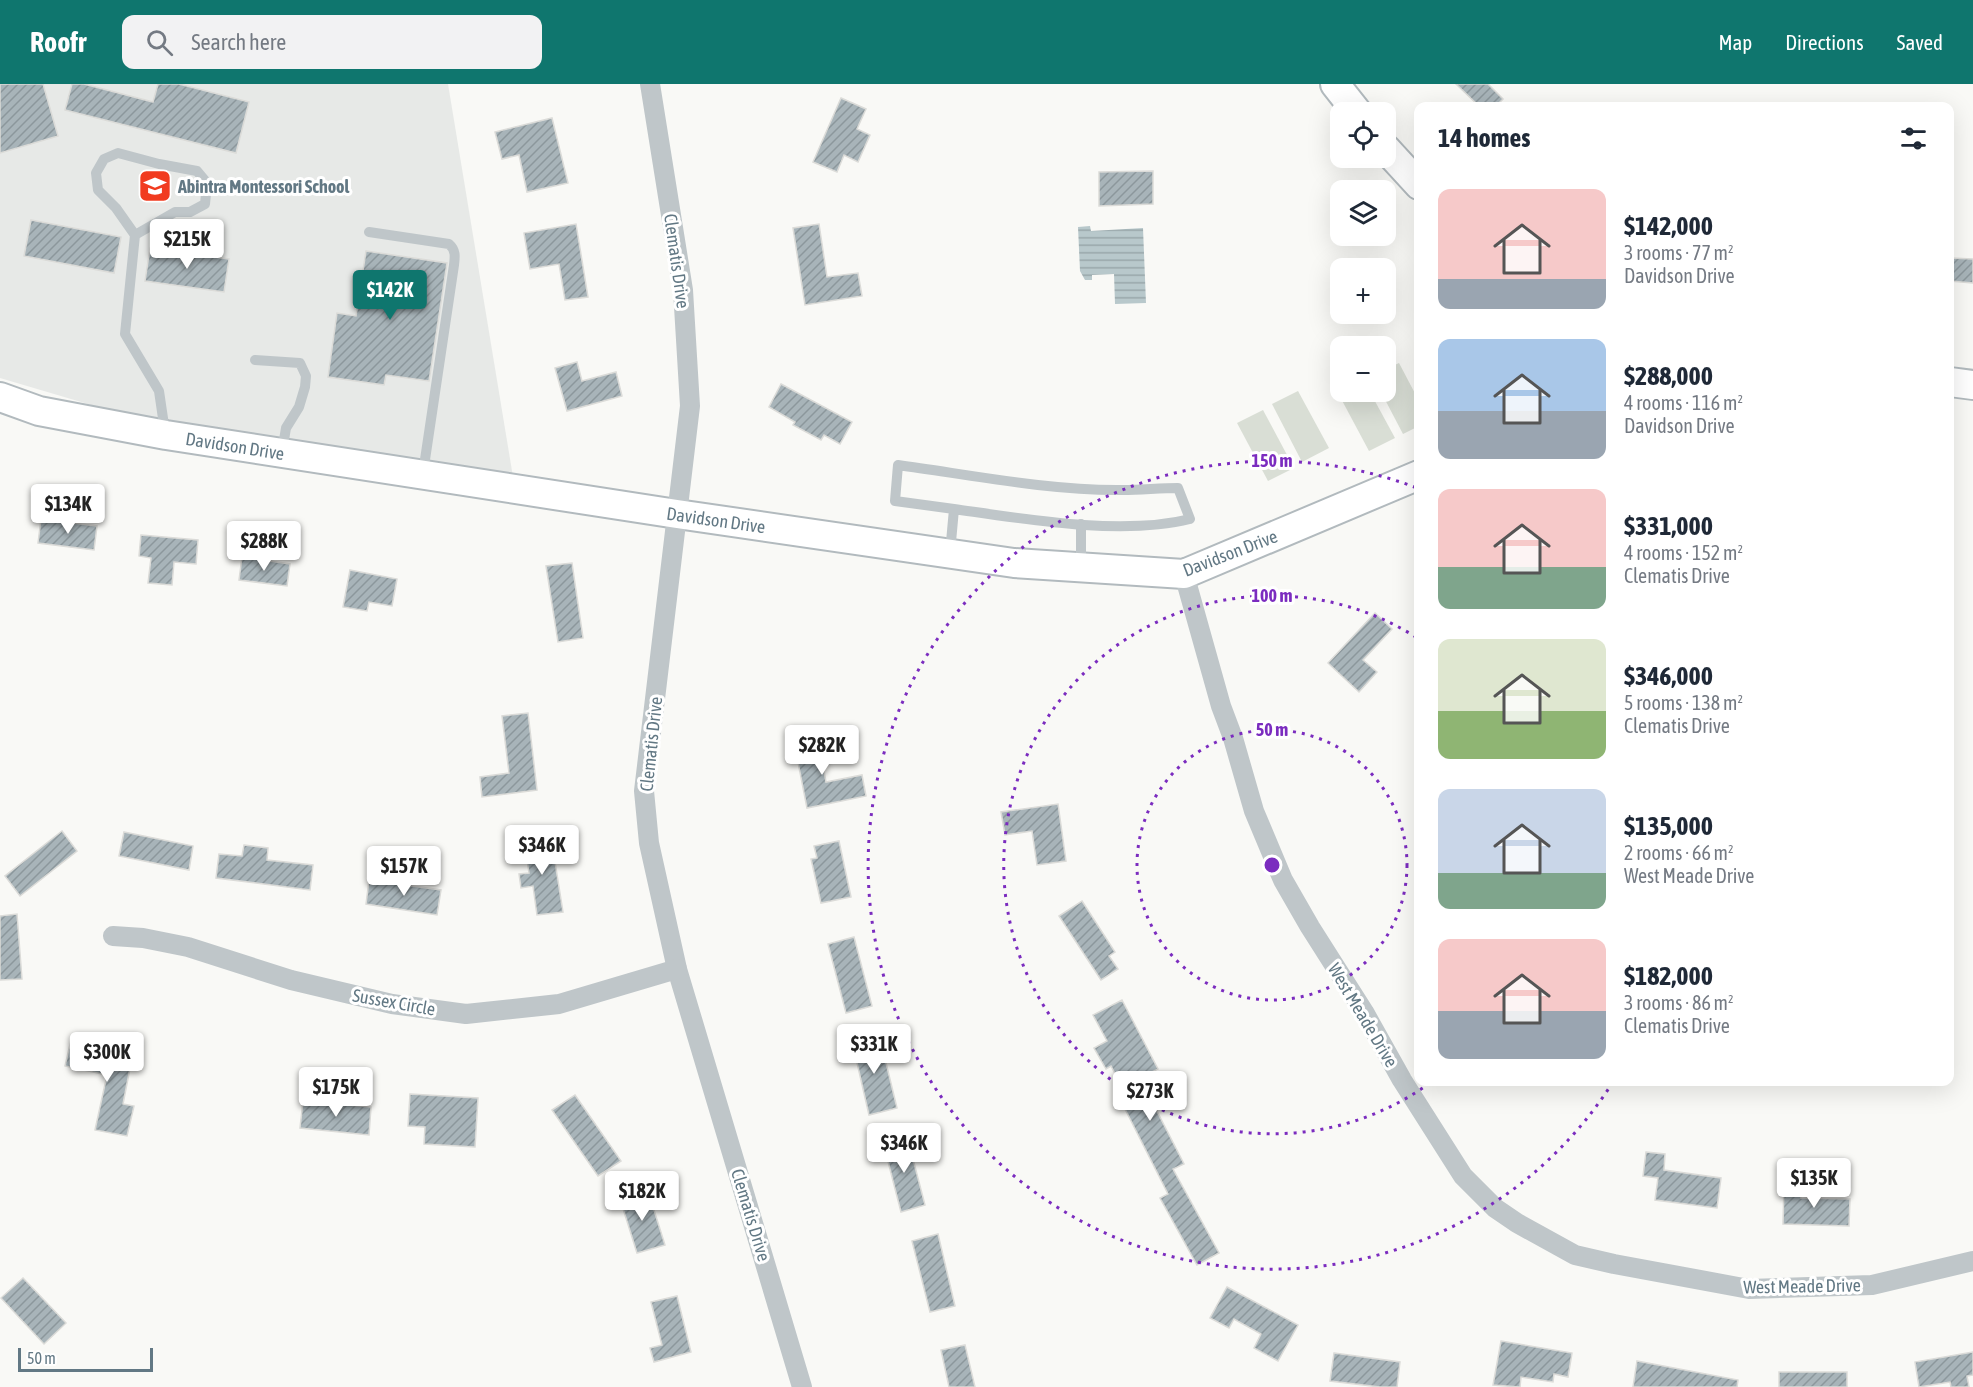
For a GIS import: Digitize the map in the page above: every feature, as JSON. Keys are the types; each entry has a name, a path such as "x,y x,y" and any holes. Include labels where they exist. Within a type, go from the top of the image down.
{"street":[{"name":"Clematis Drive","path":"650,84 683,290 690,406 644,791 649,843 677,969 802,1387"},
{"path":"1335,84 1349,102"},
{"path":"1396,159 1414,179"},
{"path":"1954,383 1973,385"},
{"name":"Davidson Drive","path":"0,397 39,411 166,435 677,514 1014,563 1184,574 1414,477"},
{"name":"West Meade Drive","path":"1184,574 1221,706 1233,738 1254,811 1283,880 1364,1012 1401,1080 1457,1167 1495,1208 1575,1254 1614,1264 1749,1290 1872,1285 1973,1261"},
{"name":"Sussex Circle","path":"113,936 143,938 188,947 291,980 392,1004 466,1014 559,1004 677,969"}],"lane":[{"path":"135,235 174,212 190,212 205,204 207,183 197,171 118,153 104,159 96,173 98,190 116,208 135,235 125,334 159,391 166,435"},
{"path":"369,232 449,244 453,247 455,256 423,476"},
{"path":"255,360 300,363 306,376 299,407 286,428 282,453"},
{"path":"898,465 1020,483 1075,488 1122,490 1178,488 1190,519 1167,525 1081,524 954,509 895,501 898,465"},
{"path":"950,554 954,509"},
{"path":"1081,524 1081,567"}],"shaded area":[{"path":"0,84 448,84 513,477 115,412 0,378"},
{"path":"1090,226 1091,231 1143,228 1146,303 1115,304 1114,274 1092,275 1092,280 1085,280 1080,271 1078,227"},
{"path":"1399,363 1414,392 1414,428 1403,434 1386,402 1396,402 1396,364"},
{"path":"1298,391 1329,448 1302,462 1272,404"},
{"path":"1343,402 1375,402 1395,438 1369,451"},
{"path":"1263,410 1294,468 1268,481 1237,423"}],"building":[{"path":"0,84 43,84 58,136 0,153"},
{"path":"72,84 84,84 153,102 158,84 179,84 249,102 236,153 65,110"},
{"path":"1456,84 1488,84 1503,99 1500,102 1475,102"},
{"path":"841,98 866,109 857,129 870,135 858,162 844,155 837,172 813,162"},
{"path":"552,118 568,183 527,192 519,155 502,159 495,132"},
{"path":"1153,171 1153,204 1099,206 1099,172"},
{"path":"31,220 121,237 114,273 24,256"},
{"path":"576,224 588,297 565,300 559,264 530,269 524,233"},
{"path":"819,224 827,277 858,273 862,296 805,305 793,228"},
{"path":"150,248 229,259 224,292 145,281"},
{"path":"366,251 447,263 429,381 386,375 384,385 328,377 337,313 356,316"},
{"path":"1954,258 1973,259 1973,283 1954,281"},
{"path":"577,362 582,381 616,372 622,396 567,411 555,368"},
{"path":"781,384 852,422 840,444 824,435 821,440 793,425 795,422 769,407"},
{"path":"41,519 97,526 94,550 38,543"},
{"path":"141,535 198,540 196,564 174,562 172,585 148,583 151,558 139,556"},
{"path":"242,557 290,564 287,586 239,580"},
{"path":"572,563 583,638 558,642 546,566"},
{"path":"350,570 397,579 392,606 369,602 367,611 343,607"},
{"path":"1375,613 1392,629 1363,660 1377,672 1359,692 1328,663"},
{"path":"528,713 537,790 482,797 480,777 509,773 502,716"},
{"path":"817,732 826,782 862,775 866,796 807,808 793,737"},
{"path":"1058,804 1066,861 1037,865 1032,831 1005,835 1001,812"},
{"path":"62,831 77,851 20,896 5,876"},
{"path":"124,832 193,846 189,870 119,856"},
{"path":"551,837 563,912 537,915 533,886 521,888 519,874 529,873 524,841"},
{"path":"839,841 851,897 821,903 811,859 817,858 814,846"},
{"path":"244,845 268,848 267,860 313,865 310,890 216,878 219,854 242,856"},
{"path":"369,880 441,890 437,915 366,904"},
{"path":"1082,901 1115,952 1109,956 1118,969 1101,980 1059,916"},
{"path":"17,914 22,979 0,980 0,916"},
{"path":"854,937 872,1006 846,1013 828,944"},
{"path":"1122,1000 1158,1069 1140,1078 1184,1164 1173,1169 1219,1253 1197,1265 1160,1198 1168,1194 1124,1107 1130,1103 1111,1066 1106,1069 1094,1048 1107,1041 1093,1015"},
{"path":"879,1034 897,1108 869,1115 852,1041"},
{"path":"71,1040 133,1053 123,1104 134,1106 127,1136 95,1130 107,1075 65,1066"},
{"path":"410,1094 478,1098 475,1147 424,1144 425,1127 408,1126"},
{"path":"575,1095 621,1161 598,1176 552,1110"},
{"path":"303,1101 371,1107 369,1135 300,1128"},
{"path":"907,1136 925,1205 901,1212 883,1142"},
{"path":"1646,1152 1665,1154 1664,1170 1721,1178 1717,1208 1655,1200 1658,1178 1643,1176"},
{"path":"1784,1184 1801,1184 1801,1198 1850,1199 1849,1226 1783,1224"},
{"path":"648,1191 665,1245 637,1253 620,1199"},
{"path":"938,1234 955,1306 930,1312 912,1241"},
{"path":"23,1278 66,1323 44,1344 1,1298"},
{"path":"1227,1287 1298,1325 1278,1361 1254,1348 1261,1334 1234,1319 1229,1328 1210,1318"},
{"path":"677,1296 691,1352 654,1362 650,1348 662,1345 651,1302"},
{"path":"1501,1341 1572,1353 1568,1377 1554,1374 1553,1382 1521,1377 1520,1387 1493,1385"},
{"path":"965,1345 975,1387 949,1387 941,1350"},
{"path":"1973,1352 1973,1375 1967,1376 1969,1387 1951,1387 1950,1382 1919,1387 1915,1362"},
{"path":"1334,1353 1400,1362 1397,1387 1330,1381"},
{"path":"1637,1361 1738,1380 1737,1387 1633,1387"},
{"path":"1779,1372 1847,1372 1847,1387 1779,1387"}],"place":[{"name":"Abintra Montessori School","path":"155,186"}]}
